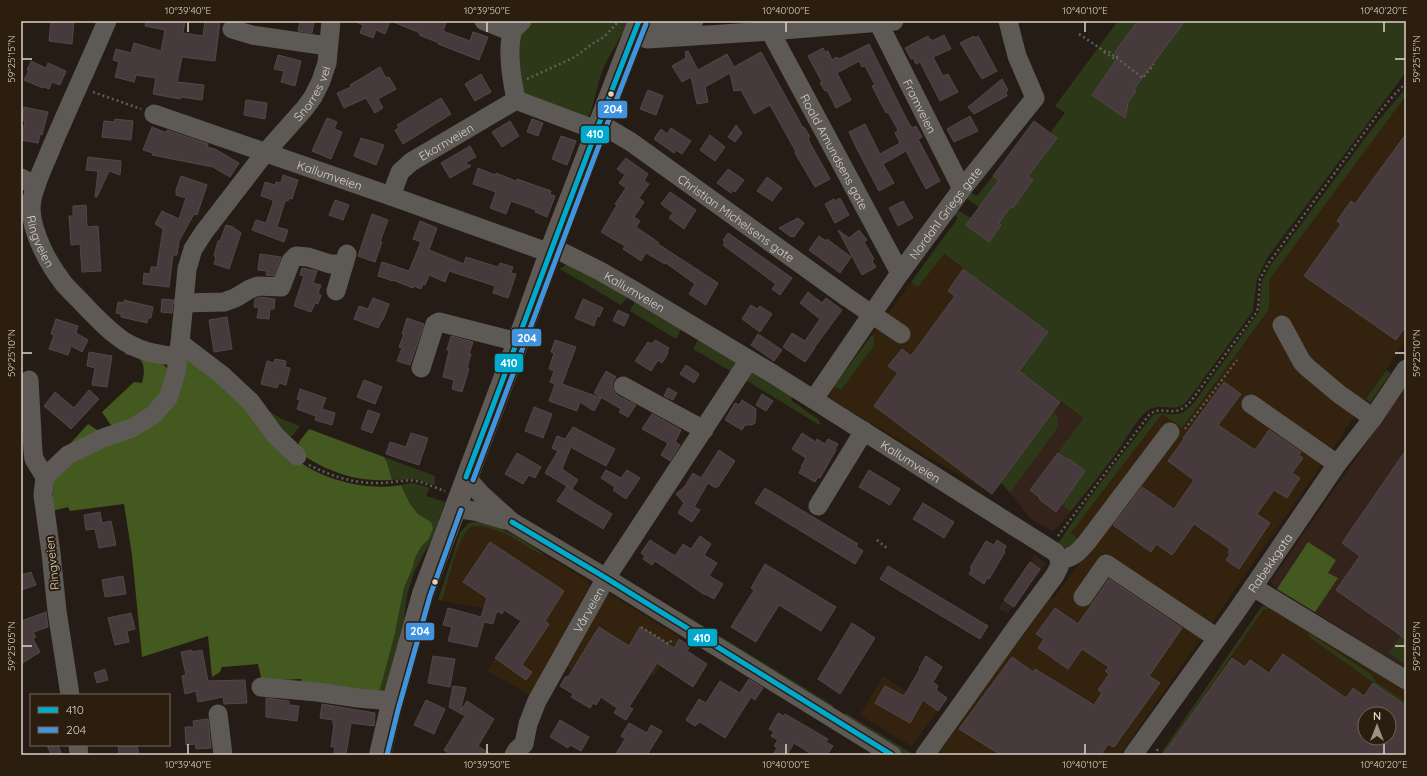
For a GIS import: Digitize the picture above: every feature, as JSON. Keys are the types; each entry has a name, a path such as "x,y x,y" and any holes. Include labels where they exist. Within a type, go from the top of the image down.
{"main road":[{"path":"380,755 393,700 423,594 598,126 631,25"}],"street":[{"name":"Ringveien","path":"107,21 78,86 28,182 35,230 48,258 64,283 108,330 136,348 152,354 179,349"},
{"name":"Snorres vei","path":"265,153 305,108 313,97 321,81 327,63 331,21"},
{"path":"484,21 517,26 510,67 515,92"},
{"path":"651,21 694,21"},
{"name":"Nordahl Griegs gate","path":"814,399 900,273 962,189 1035,98 1017,56 1008,21"},
{"path":"631,25 647,39 886,22"},
{"name":"Framveien","path":"886,22 962,189"},
{"path":"232,29 252,35 328,46"},
{"name":"Roald Amundsens gate","path":"770,31 900,273"},
{"name":"Christian Michelsens gate","path":"515,92 598,126 631,142 848,298 901,334"},
{"name":"Ekornveien","path":"391,196 400,172 411,162 515,92"},
{"name":"Kallumveien","path":"154,114 551,250 607,274 814,399 1050,547 1060,559"},
{"path":"28,380 32,452 34,459 45,477 68,455 103,438 132,428 153,415 168,398 176,373 187,269 193,249 204,232 265,153"},
{"path":"184,303 224,302 258,286 281,287 291,261 296,256 308,257 330,264 345,259 336,291"},
{"path":"421,368 435,324 439,322 518,342"},
{"path":"1282,325 1302,362 1344,398 1373,418"},
{"path":"179,349 222,375 251,402 275,435 297,456"},
{"name":"Vårveien","path":"524,751 528,724 537,701 606,578 749,360"},
{"name":"Rabekkgata","path":"1133,755 1253,587 1337,464 1373,418 1406,369"},
{"path":"623,386 704,430"},
{"path":"1250,404 1337,464"},
{"path":"818,506 864,431"},
{"path":"925,755 1055,575 1059,567 1060,559 1066,559 1074,556 1087,542 1170,432"},
{"name":"Ringveien","path":"45,477 43,495 57,610 70,694"},
{"path":"460,493 474,511 512,522"},
{"path":"460,493 481,494 512,522 606,578 892,755"},
{"path":"1083,597 1106,564 1217,638"},
{"path":"1253,587 1406,680"},
{"path":"261,687 317,692 358,698 393,700"},
{"path":"218,714 223,755"}],"path":[{"path":"515,92 575,57 604,37 631,25"},
{"path":"1079,34 1115,60 1118,55"},
{"path":"1104,51 1108,51 1143,78 1154,64"},
{"path":"1056,539 1152,412 1176,412 1186,408 1256,313 1258,308 1260,279 1268,264 1378,114 1406,83"},
{"path":"78,86 154,114"},
{"path":"1170,432 1181,435 1236,360"},
{"path":"297,456 304,462 317,469 348,480 378,484 408,480 460,493"},
{"path":"877,540 888,549"},
{"path":"641,627 669,644 676,632"}],"shaded area":[{"path":"1406,96 1406,339 1332,450 1120,755 934,755 1049,595 1053,599 1091,547 1071,533 1162,414 1182,428 1269,311 1269,280"},
{"path":"936,249 1048,332 1019,371 1060,402 992,494 828,398 834,386"},
{"path":"1406,386 1406,669 1279,590 1270,582"},
{"path":"1060,402 1083,418 1067,440 1105,469 1059,526 1053,531 1032,520 1001,482"},
{"path":"475,522 504,530 588,581 590,585 564,633 566,635 533,697 487,671 520,621 504,610 502,614 484,607 438,600 460,533 468,523"},
{"path":"1035,555 1043,561 1045,565 1008,613 998,609"},
{"path":"606,594 610,594 680,637 654,676 650,674 630,706 564,665"},
{"path":"1270,605 1406,688 1406,755 1160,755 1262,606"},
{"path":"883,676 938,711 911,746 860,715"}],"green space":[{"path":"529,21 627,21 601,74 593,104 586,122 524,96 519,84 518,36"},
{"path":"1118,21 1406,21 1406,72 1267,258 1257,279 1253,311 1188,400 1183,405 1178,407 1156,407 1146,412 1070,512 1061,504 1085,471 1058,453 1083,418 1019,371 1048,332 944,254 918,287 911,282 958,218 949,212 952,207 971,218 966,225 989,241 1001,225 999,223 1011,206 1013,208 1033,181 1028,176 1056,138 1050,133 1065,113 1055,106"},
{"path":"1406,88 1406,96 1269,280 1269,310 1182,428 1162,414 1071,533 1083,542 1067,549 1058,544 1092,494 1153,415 1161,413 1181,413 1188,409 1196,400 1259,312 1262,281 1270,266 1378,121"},
{"path":"993,176 999,180 979,207 963,196 967,190 977,196"},
{"path":"570,262 628,297 621,305 560,269"},
{"path":"637,298 683,325 676,339 630,311"},
{"path":"700,336 738,358 732,372 693,349"},
{"path":"871,336 874,337 874,346 841,390 834,386"},
{"path":"127,350 161,363 172,372 164,397 117,429 110,424 102,412 134,382 142,383 144,374 140,359 132,355 125,354"},
{"path":"184,350 300,462 310,469 348,483 375,487 401,485 410,504 418,514 431,522 433,528 429,539 421,547 415,558 413,567 404,588 395,633 380,689 377,691 301,685 301,679 262,681 258,664 222,667 220,672 212,677 208,636 142,657 132,555 124,504 70,511 68,507 52,511 54,477 59,470 141,428"},
{"path":"1386,370 1391,373 1370,403 1366,399"},
{"path":"755,372 794,393 791,400 819,420 819,425 744,379 750,373"},
{"path":"265,409 282,419 300,426 293,435 288,438"},
{"path":"1054,411 1058,419 1058,427 1010,493 1001,482"},
{"path":"88,424 102,433 50,466"},
{"path":"309,429 384,457 392,480 366,479 342,474 309,459 298,452 299,442"},
{"path":"384,457 435,476 435,485 413,479 392,480"},
{"path":"412,483 428,487 429,490 426,496 445,502 432,539 415,570 407,595 404,620 384,692 355,690 395,633 404,588 413,567 415,558 421,547 429,539 431,522 418,514 410,504 401,485"},
{"path":"468,523 485,523 503,530 544,554 536,552 512,537 498,531 480,526 471,527 466,532 457,550 442,601 438,600 460,533"},
{"path":"1308,542 1336,560 1328,573 1338,578 1315,612 1277,589"},
{"path":"1262,606 1271,608 1263,610 1163,755 1160,755"},
{"path":"679,611 834,706 832,708 677,613"},
{"path":"1309,633 1371,674 1376,682 1406,702 1406,706 1308,636"},
{"path":"1401,635 1406,639 1406,665 1389,653"},
{"path":"846,713 911,753 910,755 905,755 844,718 843,715"}],"building":[{"path":"51,21 74,21 72,44 49,41"},
{"path":"146,21 185,21 183,33 203,36 205,21 220,21 215,61 182,57 177,82 204,85 202,100 181,97 180,99 153,94 156,78 136,75 134,82 115,77 119,62 113,60 116,49 131,53 134,43 161,51 165,30 145,26"},
{"path":"300,21 314,22 312,33 298,31"},
{"path":"354,21 390,21 385,34 376,30 373,38 360,33 363,25"},
{"path":"391,21 440,21 446,23 443,31 470,41 473,32 488,37 479,60 438,44 439,43 419,35 420,33"},
{"path":"1138,21 1185,21 1134,89 1136,91 1127,104 1125,118 1092,95 1119,56 1115,52"},
{"path":"944,35 951,49 933,57 943,76 948,74 958,92 940,101 920,62 916,64 913,58 911,59 905,48 928,36 932,41"},
{"path":"974,36 976,38 978,36 997,71 982,79 960,43"},
{"path":"869,44 907,120 912,128 916,126 922,137 918,139 940,181 926,189 906,151 883,164 894,183 879,191 849,132 865,124 880,154 900,143 895,133 898,130 888,112 886,113 872,86 875,85 865,66 862,67 859,61 837,73 851,100 836,108 827,90 825,91 820,83 822,82 808,56 823,48 825,52 828,51 832,60 837,57 839,59"},
{"path":"688,51 698,70 727,54 734,67 761,52 803,128 804,127 810,137 808,138 810,143 830,179 815,187 770,105 754,114 741,90 734,91 730,73 705,87 708,102 697,104 691,77 682,82 672,66 686,58 685,52"},
{"path":"278,55 301,61 295,86 281,82 284,71 274,69"},
{"path":"31,61 46,68 48,63 66,71 60,85 52,82 49,89 24,80 29,71 27,70"},
{"path":"380,67 386,78 389,77 396,89 378,99 383,108 375,113 366,98 344,108 337,93 351,87 350,85"},
{"path":"481,74 491,92 475,101 465,84"},
{"path":"1002,79 1008,90 1006,92 1007,96 974,114 968,107"},
{"path":"648,90 663,96 656,115 640,109"},
{"path":"441,98 451,114 403,144 395,130 399,128 397,125"},
{"path":"246,100 267,103 265,119 244,115"},
{"path":"24,107 48,112 42,135 40,134 38,143 21,140 25,121 21,120"},
{"path":"970,116 978,131 954,142 947,129"},
{"path":"327,118 337,122 334,129 342,132 331,159 312,151"},
{"path":"115,119 133,121 131,140 102,137 104,121 114,122"},
{"path":"532,119 543,123 538,136 527,132"},
{"path":"510,121 519,136 502,147 492,132"},
{"path":"1034,121 1057,138 1028,176 1033,180 1013,208 1011,206 999,223 1001,225 989,242 966,225 999,180 993,176"},
{"path":"736,125 742,133 735,142 728,137"},
{"path":"152,127 164,132 167,132 167,130 208,144 207,147 215,149 239,163 230,177 213,167 152,155 153,153 143,150"},
{"path":"671,128 691,141 682,154 676,150 674,153 654,139 661,129 667,134"},
{"path":"1406,134 1406,326 1396,340 1304,276 1341,224 1337,221 1351,201 1355,204"},
{"path":"710,135 725,147 715,161 700,150"},
{"path":"561,136 576,141 567,165 552,159"},
{"path":"361,138 384,145 376,165 354,156"},
{"path":"470,146 476,157 465,163 471,166 450,178 441,163"},
{"path":"88,157 121,161 120,175 109,171 97,197 95,197 98,171 86,170"},
{"path":"626,158 648,174 644,181 649,184 639,198 644,202 634,217 640,221 636,227 659,243 658,244 718,283 706,305 689,294 695,284 666,263 665,264 646,253 641,261 623,249 625,246 601,232 617,205 615,204 626,188 619,183 625,175 617,169"},
{"path":"478,168 495,175 496,173 516,181 517,179 551,191 550,194 555,196 547,217 535,212 536,210 511,201 506,214 490,208 496,192 473,184"},
{"path":"728,169 744,180 735,192 732,190 731,193 717,183"},
{"path":"283,175 298,180 292,199 289,198 284,204 277,227 288,230 284,242 252,230 256,220 266,223 273,203 273,200 261,196 265,182 275,185 276,182 281,183"},
{"path":"181,176 207,185 197,215 194,214 179,241 177,255 173,255 169,287 143,284 144,273 150,274 151,267 157,267 163,229 155,224 162,211 179,219 186,198 176,195 176,190"},
{"path":"767,177 782,188 772,201 757,191"},
{"path":"670,192 696,210 684,229 669,218 673,213 661,204"},
{"path":"840,198 849,215 835,223 825,204 834,199 835,201"},
{"path":"335,200 349,205 343,220 329,215"},
{"path":"903,201 913,218 898,226 889,208"},
{"path":"86,205 87,227 98,226 101,271 82,272 80,244 71,245 69,216 73,216 73,206"},
{"path":"372,214 388,220 375,262 358,256"},
{"path":"798,218 804,223 794,237 791,237 779,228"},
{"path":"420,221 437,228 429,250 464,264 466,257 498,267 500,263 513,267 511,273 516,274 508,298 493,293 495,286 449,271 445,282 429,275 425,285 423,284 421,289 414,286 413,288 378,276 382,262 409,271 421,242 413,239"},
{"path":"226,225 233,227 241,233 229,269 214,264 216,257 214,256 218,241 220,241"},
{"path":"838,230 849,238 859,230 867,240 864,242 874,259 872,261 876,267 862,275"},
{"path":"728,233 792,278 780,295 772,289 776,284 723,245 725,242 723,240"},
{"path":"819,236 826,241 827,239 851,257 840,273 809,250"},
{"path":"260,254 281,257 274,276 266,275 267,271 258,270"},
{"path":"302,268 317,271 313,283 321,285 318,294 321,295 318,304 315,303 311,312 294,306 304,276 300,275"},
{"path":"963,269 1048,332 1019,371 1060,402 992,494 874,406 898,373 888,366 902,349 911,356 955,296 948,291"},
{"path":"808,292 822,303 826,298 842,310 805,362 783,347 792,333 805,341 820,319 800,303"},
{"path":"260,297 275,299 274,309 270,309 269,319 257,318 259,308 254,307 255,299"},
{"path":"373,298 389,304 383,320 378,328 354,319 359,306 368,309"},
{"path":"162,299 173,300 172,313 161,312"},
{"path":"583,299 603,308 599,317 597,316 594,326 575,318"},
{"path":"124,300 153,307 151,318 148,318 147,323 121,317 121,314 116,313 118,302 124,303"},
{"path":"751,305 757,309 760,306 772,314 760,332 742,319"},
{"path":"618,310 629,315 624,326 613,321"},
{"path":"227,317 232,349 214,352 209,320"},
{"path":"407,318 424,324 410,365 397,361 402,348 399,347 404,334 402,334"},
{"path":"56,319 78,326 76,333 88,340 82,352 71,346 68,355 49,349 54,335 51,334"},
{"path":"758,334 782,350 774,361 751,345"},
{"path":"451,336 473,342 469,354 471,354 467,368 469,368 462,392 452,389 454,380 443,377 449,350 447,350"},
{"path":"555,340 576,347 562,384 601,398 594,411 580,402 577,411 549,401 555,384 550,382 554,371 549,369 554,353 551,352"},
{"path":"655,340 669,348 668,353 662,363 658,360 651,371 635,361 648,342 652,344"},
{"path":"89,352 112,356 107,387 92,385 95,368 87,366"},
{"path":"275,359 286,361 285,367 290,368 286,385 279,383 277,388 261,384 267,361 274,363"},
{"path":"686,365 699,374 694,383 680,374"},
{"path":"606,371 616,377 612,386 614,392 618,396 636,405 628,417 619,412 621,409 594,393"},
{"path":"364,380 382,387 375,404 357,397"},
{"path":"1224,382 1241,394 1218,425 1255,450 1269,430 1301,452 1299,455 1303,458 1292,473 1300,478 1287,498 1274,490 1257,514 1270,523 1239,569 1226,560 1230,554 1228,553 1230,549 1194,524 1172,555 1156,544 1151,552 1113,525 1142,487 1174,509 1194,480 1168,461"},
{"path":"668,388 677,393 673,400 664,396"},
{"path":"300,389 326,398 322,409 335,413 332,425 315,420 316,416 297,409 300,400 297,399"},
{"path":"89,390 99,399 71,429 44,406 55,392 74,408"},
{"path":"762,394 773,401 766,411 756,405"},
{"path":"742,400 756,409 755,423 752,425 745,425 742,430 725,420 735,403 739,405"},
{"path":"534,407 552,414 543,438 525,431"},
{"path":"368,410 380,414 372,433 361,429"},
{"path":"652,414 681,430 675,442 680,445 670,461 661,455 668,443 642,429"},
{"path":"573,427 578,429 562,469 578,480 572,489 545,473 558,451 552,448 557,436 565,439"},
{"path":"579,430 615,449 606,466 572,448"},
{"path":"411,433 428,438 419,465 386,454 390,442 406,447"},
{"path":"802,433 816,442 817,439 825,444 828,439 838,444 820,478 818,477 815,482 799,473 806,458 792,449"},
{"path":"719,450 735,461 718,487 714,487 708,483 694,507 700,510 692,522 678,513 684,503 676,494 685,486 693,473 701,478"},
{"path":"1406,450 1406,639 1336,590 1360,556 1342,543"},
{"path":"517,453 541,467 535,478 529,475 523,484 505,474"},
{"path":"1058,453 1085,471 1056,512 1030,490"},
{"path":"606,470 621,478 627,470 640,478 626,499 613,490 615,487 601,478"},
{"path":"869,470 900,489 890,505 859,487"},
{"path":"567,486 612,514 603,529 557,501"},
{"path":"765,488 858,544 856,546 863,551 855,564 755,503"},
{"path":"923,503 954,522 944,538 913,519"},
{"path":"100,512 102,523 111,521 116,545 99,548 95,529 86,530 84,515"},
{"path":"700,536 711,544 704,555 717,563 709,576 723,584 714,599 705,595 655,561 652,565 643,559 645,556 641,553 650,540 675,556 683,544 691,549"},
{"path":"997,540 1006,546 1005,552 989,579 987,578 984,584 969,574 972,569 970,568 986,541 994,545"},
{"path":"490,542 564,591 545,621 549,624 522,665 532,672 526,680 495,658 521,621 504,610 502,614 497,611 493,624 484,622 477,647 448,641 452,627 443,625 448,608 481,617 487,598 463,582"},
{"path":"1030,562 1040,569 1014,607 1004,600"},
{"path":"765,564 836,607 821,631 779,605 756,642 731,627 754,590 751,588"},
{"path":"888,566 988,626 980,639 880,579"},
{"path":"31,572 36,585 21,590 21,575"},
{"path":"123,576 126,594 105,597 102,580"},
{"path":"1109,579 1182,628 1149,676 1160,683 1114,747 1108,744 1101,755 1001,755 959,729 1012,657 1033,672 1035,669 1094,705 1102,693 1098,690 1109,674 1105,671 1109,667 1082,649 1068,669 1038,648 1044,639 1036,634 1055,608 1078,624"},
{"path":"46,612 48,627 33,632 36,637 33,639 40,652 21,664 21,621"},
{"path":"131,613 135,629 127,631 129,642 115,645 108,618"},
{"path":"852,623 875,638 840,694 818,679"},
{"path":"599,627 629,646 640,627 674,648 679,639 690,646 687,651 707,664 693,687 657,663 629,707 633,709 626,720 614,713 617,708 601,697 596,705 593,703 590,708 571,697 573,694 560,686 566,676 568,677"},
{"path":"192,650 192,652 202,650 208,681 245,680 247,703 224,704 223,697 198,702 196,691 185,694 182,676 186,675 181,652"},
{"path":"1283,654 1346,698 1353,688 1364,696 1373,683 1406,706 1406,755 1163,755 1232,658 1245,667 1250,660 1269,673"},
{"path":"433,656 455,659 450,687 428,683"},
{"path":"926,656 942,667 933,682 938,686 936,690 947,698 938,711 923,700 910,723 875,703 885,686 904,696"},
{"path":"105,669 108,680 97,683 94,673"},
{"path":"749,679 763,688 755,700 751,697 725,738 700,722 695,726 686,720 699,699 706,703 720,681 740,693"},
{"path":"453,686 466,688 460,711 467,701 494,719 478,746 492,755 452,755 444,750 465,716 449,707"},
{"path":"266,698 289,701 289,705 299,706 297,721 266,717"},
{"path":"426,700 445,709 434,734 414,725"},
{"path":"322,704 375,713 374,726 351,723 346,754 334,753 335,747 331,747 334,724 333,720 320,718"},
{"path":"778,713 784,716 785,714 828,739 826,742 833,746 827,755 813,755 794,743 787,755 773,755 777,748 774,746 778,740 771,736 774,732 769,729"},
{"path":"208,719 211,748 196,749 195,744 186,745 185,727 194,727 193,721"},
{"path":"560,720 589,737 581,751 570,745 568,748 550,737"},
{"path":"629,723 647,733 651,725 662,731 647,755 615,755 625,739 621,736"},
{"path":"47,746 58,746 62,755 51,755"},
{"path":"118,746 137,746 139,755 119,755"}],"transit line":[{"name":"410","path":"466,477 639,21"},
{"name":"204","path":"473,480 646,24"},
{"name":"204","path":"387,755 430,596 461,510"},
{"name":"410","path":"512,522 606,578 892,755"}]}
